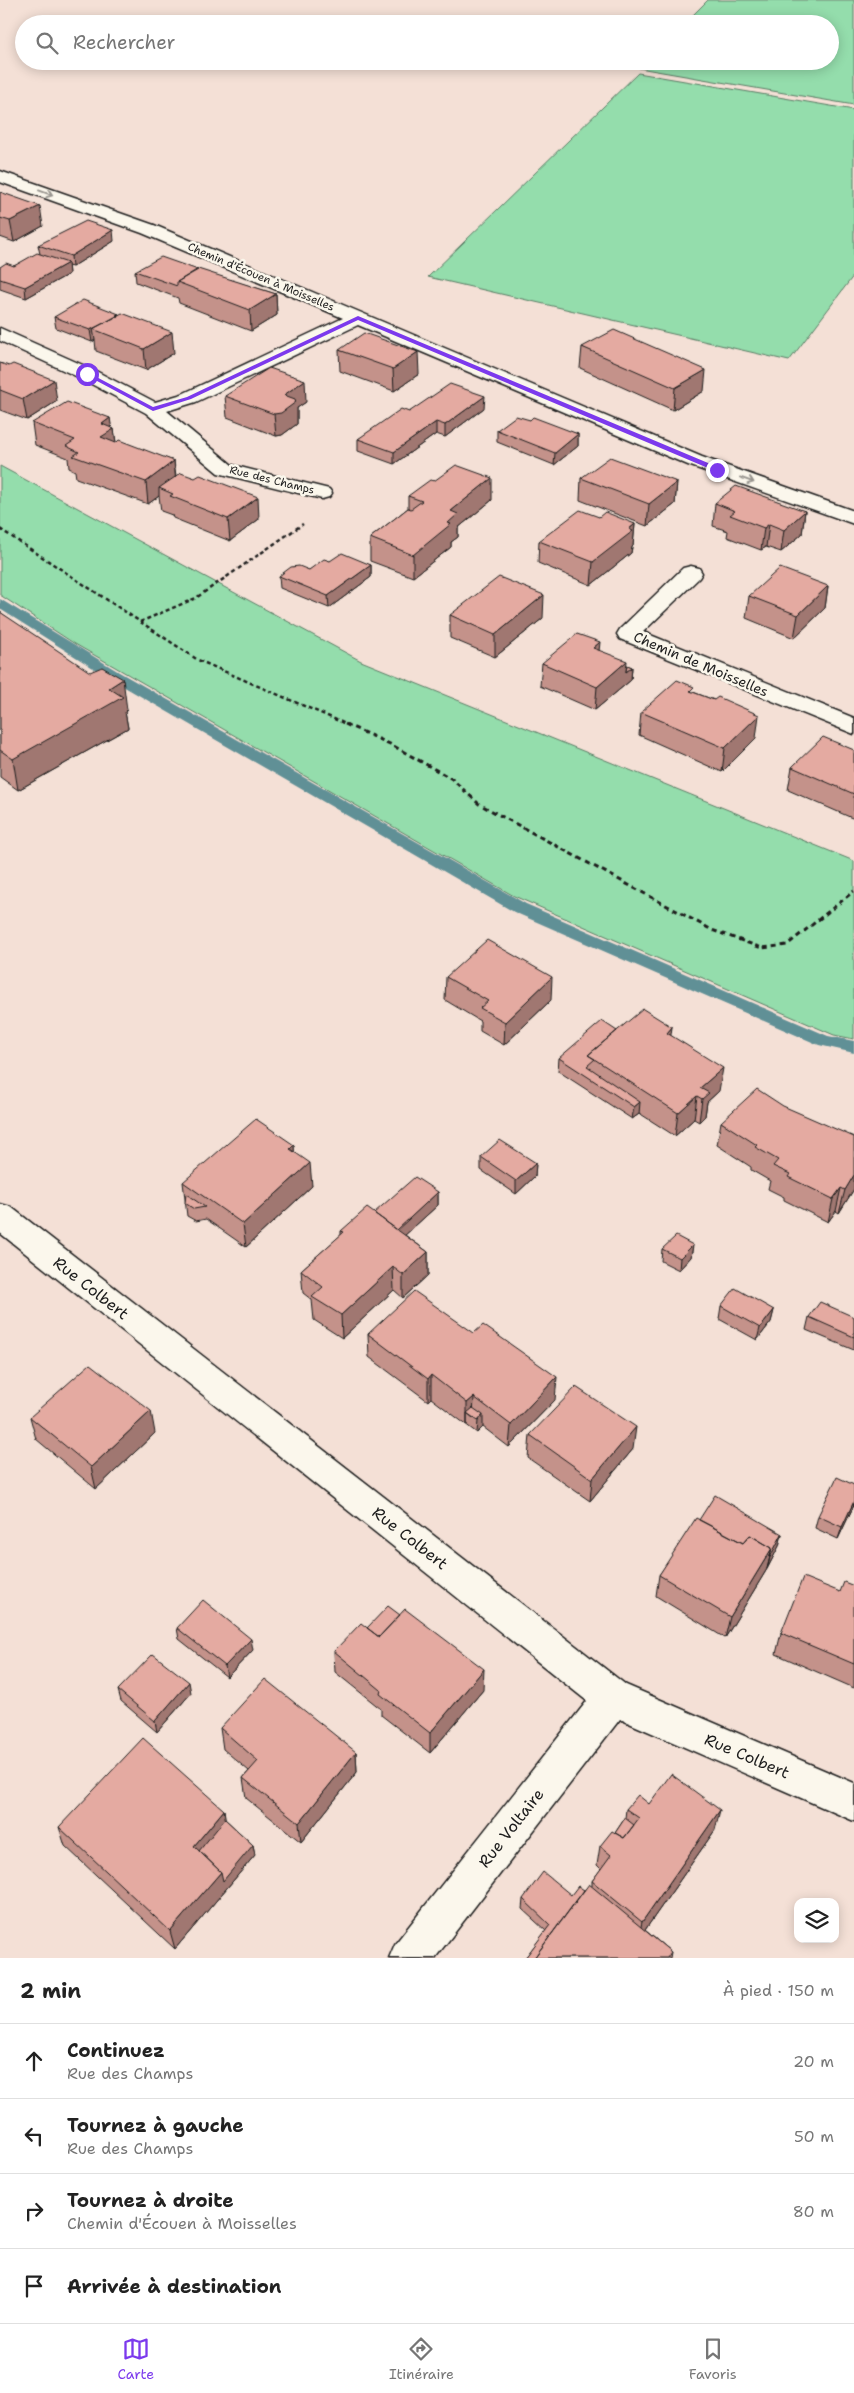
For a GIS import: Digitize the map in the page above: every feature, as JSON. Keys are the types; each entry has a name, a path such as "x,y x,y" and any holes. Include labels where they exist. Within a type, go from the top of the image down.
{"street":[{"name":"Chemin d'Écouen à Moisselles","path":"0,176 148,229 694,461 854,518"},
{"path":"153,409 189,398 358,318"},
{"name":"Rue des Champs","path":"0,334 87,374 153,409 225,469 322,493"},
{"name":"Chemin de Moisselles","path":"691,573 628,634 854,727"},
{"name":"Rue Colbert","path":"0,1216 613,1698 854,1802"},
{"name":"Rue Voltaire","path":"410,1958 613,1698"}],"path":[{"path":"139,622 196,598 239,570 323,510 322,493"},
{"path":"0,529 198,660 390,744 452,779 479,804 712,930 762,948 787,945 854,891"}],"green space":[{"path":"708,0 854,0 854,105 651,70 839,70 839,15 693,15"},
{"path":"638,73 854,110 854,275 789,361 428,277"},
{"path":"0,466 361,661 854,861 854,1039 834,1035 514,896 75,644 0,595"}],"building":[{"path":"0,192 40,206 10,221 0,218"},
{"path":"86,221 113,230 71,256 38,245"},
{"path":"37,253 68,263 25,287 0,279 0,267 6,263 14,266"},
{"path":"161,257 198,270 177,282 177,286 135,271"},
{"path":"198,269 276,294 250,310 177,282"},
{"path":"83,300 119,314 90,330 54,317"},
{"path":"122,313 172,332 144,349 93,329"},
{"path":"614,330 706,370 675,388 582,347"},
{"path":"364,333 418,352 393,369 339,350"},
{"path":"0,363 9,366 13,364 54,380 23,399 0,390"},
{"path":"269,368 305,380 284,395 295,399 296,402 281,413 274,414 225,396"},
{"path":"450,384 485,396 445,425 436,422 394,452 358,439 401,409 409,412"},
{"path":"67,402 110,418 102,424 114,429 101,437 116,443 119,440 174,461 146,482 73,456 79,452 66,446 75,440 32,423"},
{"path":"516,416 530,420 533,417 578,434 555,453 497,430"},
{"path":"610,457 677,482 649,504 581,478"},
{"path":"456,465 492,478 451,511 458,514 448,523 451,524 413,555 370,538 408,508 411,509 422,501 408,496 430,480 434,481"},
{"path":"181,473 195,478 200,475 258,497 228,519 170,496 173,494 159,488"},
{"path":"736,486 805,511 784,530 769,524 764,528 730,515 735,511 715,503"},
{"path":"580,510 599,517 605,512 635,524 629,529 633,531 593,562 539,541"},
{"path":"342,553 371,565 328,596 279,576 291,567 299,566 309,570 324,559 330,561"},
{"path":"780,568 828,586 798,615 749,596"},
{"path":"499,577 544,595 495,635 450,615"},
{"path":"0,612 90,672 102,667 123,679 109,688 123,697 13,759 0,750"},
{"path":"577,634 600,642 593,648 627,661 597,687 542,663"},
{"path":"627,665 632,667 626,672"},
{"path":"677,680 694,687 690,691 714,700 718,697 759,715 725,748 641,712"},
{"path":"823,737 854,750 854,794 792,767"},
{"path":"487,940 552,977 505,1022 480,1008 488,1001 446,977"},
{"path":"643,1009 672,1027 667,1033 723,1068 700,1088 709,1093 702,1099 697,1096 678,1113 588,1055"},
{"path":"602,1021 617,1031 588,1055 595,1059 587,1066 640,1102 634,1107 559,1058"},
{"path":"757,1089 783,1106 854,1137 854,1175 845,1190 841,1188 833,1199 788,1177 790,1174 773,1166 778,1160 755,1147 757,1145 721,1122"},
{"path":"256,1119 294,1145 290,1149 310,1163 243,1224 183,1182"},
{"path":"500,1140 536,1163 516,1181 481,1157"},
{"path":"415,1177 438,1192 397,1230 374,1213"},
{"path":"186,1194 205,1207 194,1209 185,1203"},
{"path":"367,1208 428,1252 403,1275 393,1267 341,1315 312,1297 323,1287 301,1270 344,1232 341,1231"},
{"path":"676,1236 693,1245 680,1258 662,1249"},
{"path":"735,1288 774,1310 760,1328 721,1306"},
{"path":"414,1291 474,1333 483,1325 557,1377 511,1425 474,1397 467,1403 431,1375 428,1379 368,1334"},
{"path":"820,1302 854,1317 854,1337 809,1317"},
{"path":"90,1364 151,1411 91,1467 30,1417"},
{"path":"576,1387 636,1427 592,1479 530,1435"},
{"path":"473,1408 483,1415 478,1421 467,1413"},
{"path":"837,1477 854,1485 854,1501 842,1527 818,1516"},
{"path":"715,1495 782,1534 770,1557 772,1548 750,1535 743,1543 699,1520"},
{"path":"696,1518 743,1543 750,1535 772,1548 730,1617 659,1575"},
{"path":"803,1577 840,1592 844,1582 854,1586 854,1664 781,1633"},
{"path":"203,1600 251,1639 225,1666 177,1628"},
{"path":"388,1606 400,1615 379,1637 367,1628"},
{"path":"405,1609 484,1669 430,1733 380,1694 381,1690 334,1651 361,1623 379,1637"},
{"path":"153,1654 189,1682 155,1721 118,1690"},
{"path":"265,1679 356,1752 299,1823 243,1778 258,1761 220,1728"},
{"path":"143,1738 224,1810 194,1846 221,1872 170,1931 59,1827"},
{"path":"671,1774 720,1810 642,1922 592,1881 611,1855 600,1846 612,1831 624,1838 639,1818 626,1809 638,1795 649,1804"},
{"path":"625,1818 634,1825 624,1838 615,1833"},
{"path":"225,1819 253,1845 223,1881 221,1872 199,1851"},
{"path":"543,1872 571,1895 578,1886 584,1890 534,1958 525,1958 550,1925 523,1899"},
{"path":"589,1884 671,1952 667,1958 534,1958"}],"waterway":[{"path":"0,603 114,675 520,908 825,1041 854,1047"}],"route":[{"path":"87,374 153,409 189,398 358,318 717,470"}]}
